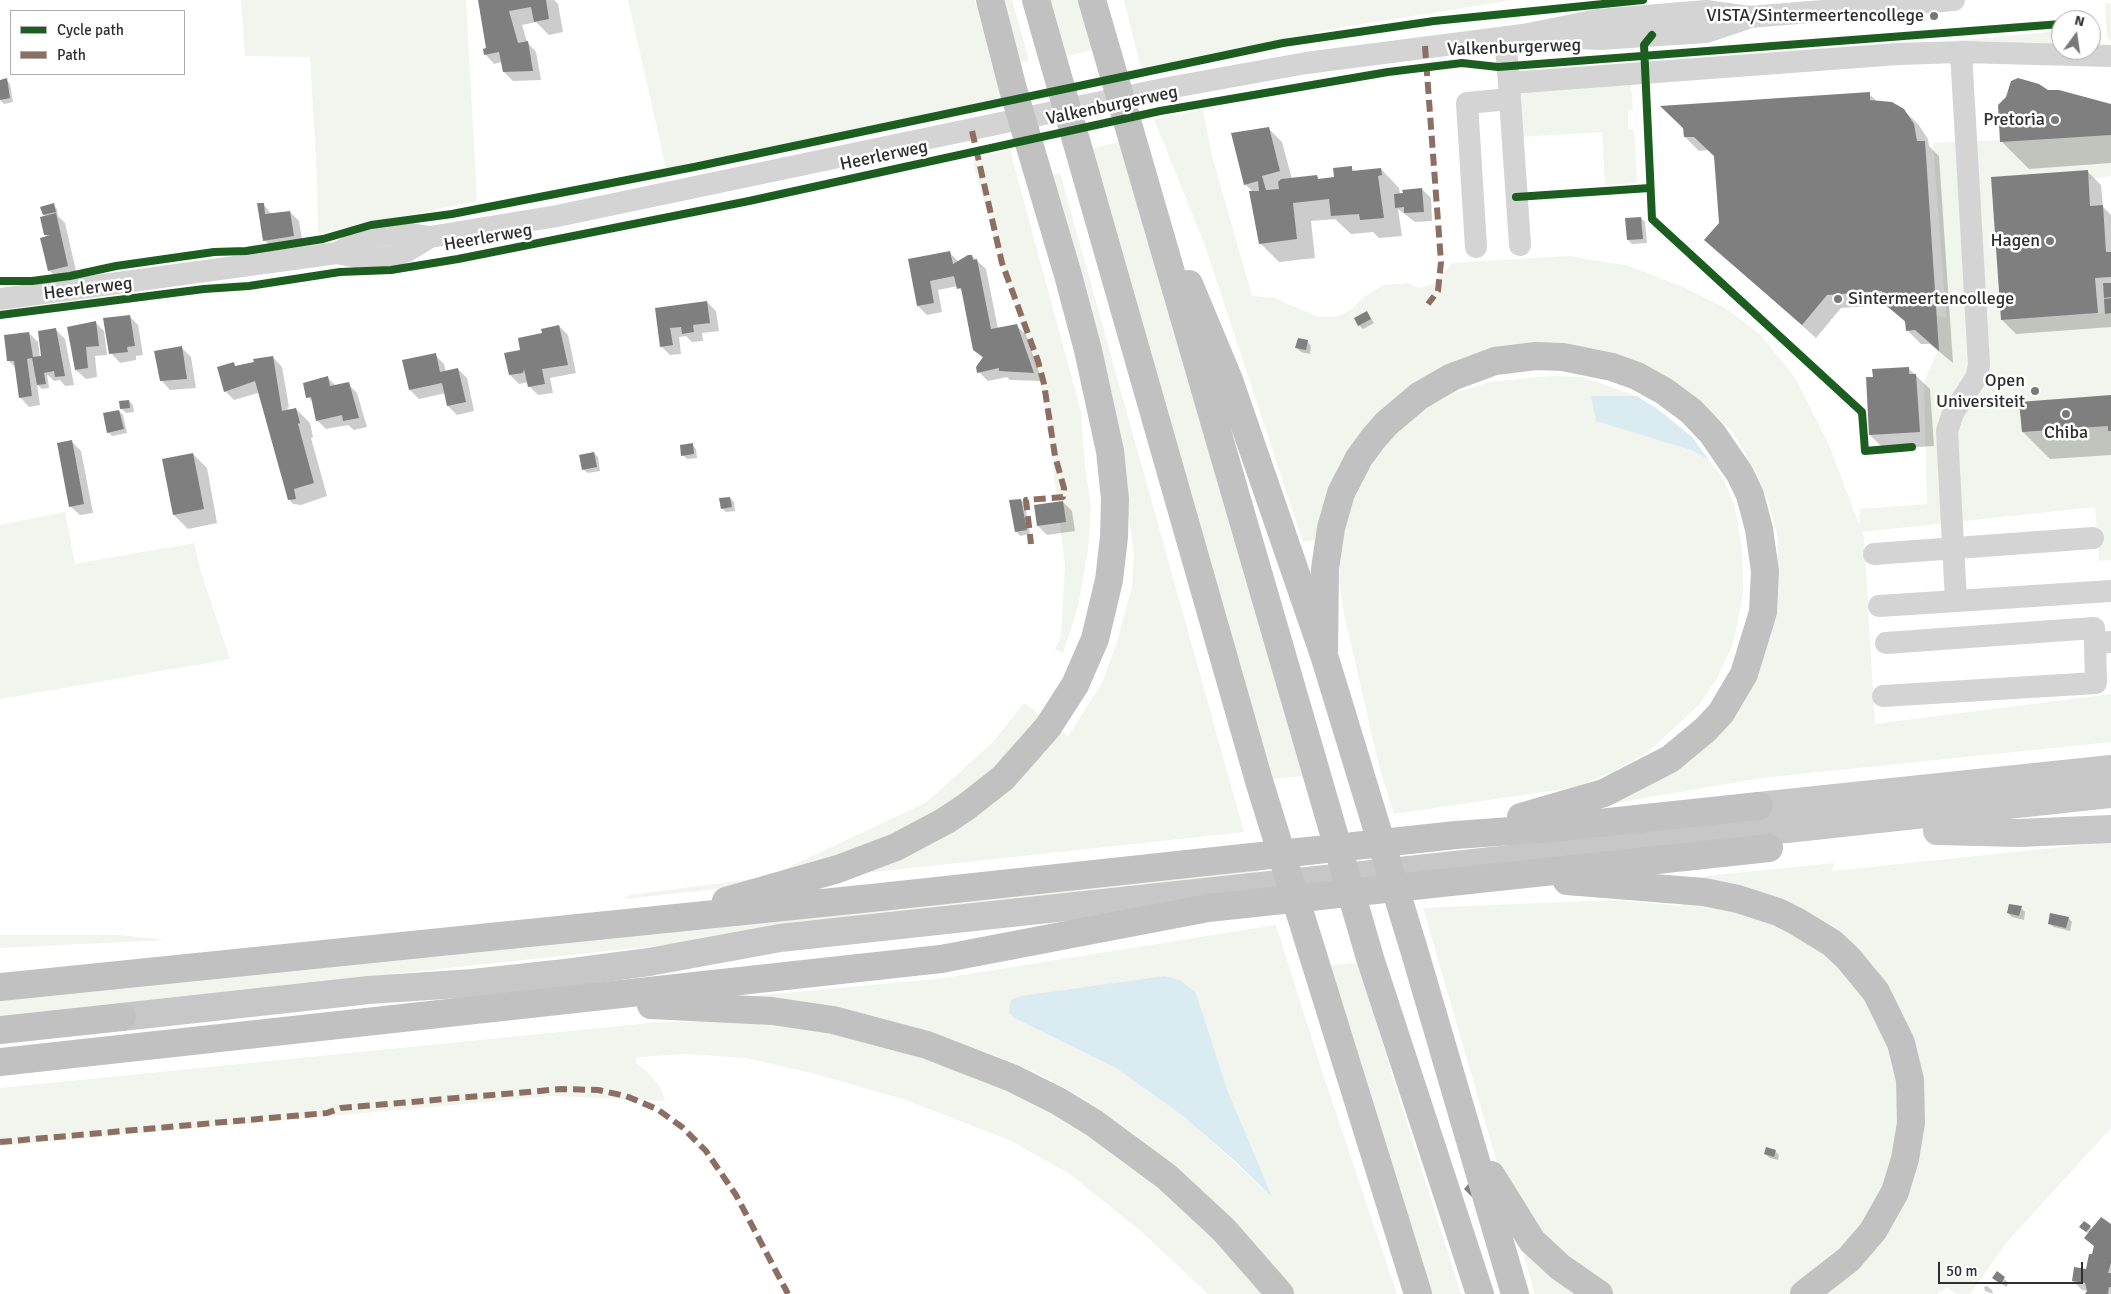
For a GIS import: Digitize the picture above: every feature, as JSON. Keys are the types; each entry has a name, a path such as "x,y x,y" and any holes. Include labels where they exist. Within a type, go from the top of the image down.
{"highway":[{"path":"661,920 838,869 896,847 945,822 986,792 1018,762 1048,728 1075,685 1095,638 1104,603 1114,537 1114,498 1110,451 1088,350 1013,89 990,0"},
{"path":"1036,0 1260,781 1315,965 1418,1294"},
{"path":"1092,0 1370,958 1480,1294"},
{"path":"1137,155 1229,380 1324,656 1415,953 1515,1294"},
{"path":"1324,656 1324,569 1331,528 1341,494 1350,474 1359,458 1386,424 1419,396 1452,376 1495,361 1536,356 1563,357 1612,367 1637,376 1664,391 1691,411 1730,456 1740,474 1756,513 1763,550 1765,592 1763,612 1752,653 1744,674 1721,713 1705,730 1670,759 1604,793 1456,834"},
{"path":"0,986 661,920 1456,834 1562,827 1759,806"},
{"path":"0,1062 941,959 978,954 1208,908 1769,848"},
{"path":"1508,876 1704,892 1738,899 1778,912 1825,939 1848,958 1876,992 1901,1043 1910,1080 1911,1123 1905,1159 1895,1192 1886,1212 1873,1232 1849,1260 1804,1294"},
{"path":"555,1001 742,1009 801,1015 896,1036 984,1066 1058,1101 1094,1122 1140,1155 1197,1203 1224,1230 1280,1294"},
{"path":"0,1030 122,1017"},
{"path":"1470,1140 1532,1241 1578,1281 1599,1294"}],"main road":[{"path":"1759,806 2111,769"},
{"path":"122,1017 369,990 473,983 556,974 649,962 790,936 2111,794"},
{"path":"1769,848 1937,830 2111,806"},
{"path":"1937,830 2019,833 2111,829"}],"street":[{"name":"Valkenburgerweg","path":"972,131 1168,88 1306,63 1514,36 1598,20 1706,11 1750,17 1954,0"},
{"path":"1514,36 1509,91 1520,245"},
{"path":"1956,601 1947,431 1953,413 1976,378 1979,365 1961,52"},
{"path":"1476,247 1467,102 1509,91 1888,55 1961,52 2111,56"},
{"name":"Heerlerweg","path":"0,299 336,253 359,240 374,235 404,233 430,237 557,216 972,131"},
{"path":"1874,554 2093,538"},
{"path":"1879,606 2111,591"},
{"path":"1883,696 2096,683 2103,642 2094,628 1886,643"}],"shaded area":[{"path":"241,0 466,0 477,201 318,234 317,176 310,57 245,56"},
{"path":"628,0 975,0 1003,99 666,168"},
{"path":"1000,0 1012,0 1029,60 1018,63"},
{"path":"1049,0 1081,0 1094,50 1066,56"},
{"path":"1124,0 1513,0 1343,27 1141,68"},
{"path":"2105,2 2111,4 2111,42 2107,37"},
{"path":"2051,32 2051,46 1951,41"},
{"path":"1631,81 1633,110 1628,110 1628,129 1634,130 1637,183 1605,185 1602,132 1521,137 1518,89"},
{"path":"1203,110 1212,156 1252,296 1274,298 1316,316 1327,317 1339,316 1352,309 1363,298 1383,285 1408,283 1419,288 1432,284 1453,263 1569,256 1629,266 1685,288 1727,309 1761,335 1795,378 1829,445 1859,524 1860,509 1927,504 1924,382 1938,350 1937,317 1946,317 1933,143 2111,135 2111,176 2089,179 2088,170 1991,177 2001,320 2111,313 2111,560 2099,561 2095,507 1862,532 1864,538 1875,724 2111,694 2111,742 1761,778 1598,806 1696,748 1778,568 1778,538 1769,504 1756,472 1732,431 1692,394 1660,373 1626,357 1578,346 1544,344 1408,389 1381,410 1360,437 1319,520 1315,540 1303,542 1204,243 1154,119"},
{"path":"1122,141 1303,776 1272,779 1090,149"},
{"path":"1010,150 1081,412 1085,467 1091,505 1088,550 1078,607 1063,653 1055,649 1061,636 1065,565 1044,394 1016,310 973,164 983,157"},
{"path":"1060,173 1244,832 624,899 630,895 768,877 927,802 993,742 1024,703 1068,736 1102,683 1117,642 1132,587 1134,554 1117,433 1051,175"},
{"path":"1551,376 1582,377 1637,396 1591,396 1657,439 1691,450 1709,460 1724,480 1735,508 1742,548 1743,594 1733,644 1716,680 1699,705 1648,752 1614,771 1577,787 1394,814 1379,766 1344,614 1339,581 1343,534 1353,501 1375,460 1399,429 1424,408 1458,392 1489,382"},
{"path":"1591,396 1637,396 1659,410 1692,437 1709,460 1691,450 1596,421"},
{"path":"65,512 75,564 194,543 201,572 230,659 0,699 0,525"},
{"path":"2111,842 2111,1128 2007,1242 1970,1294 1957,1294 1947,1288 1937,1294 1535,1294 1423,908 1614,900 1682,906 1706,876 1834,863 1832,871"},
{"path":"1258,867 1262,881 0,1016 0,998"},
{"path":"1276,925 1322,1071 1397,1294 1290,1294 1181,1174 1135,1135 1083,1098 1039,1074 991,1054 913,1027 741,997 937,979","holes":["1165,976 1180,980 1196,993 1227,1089 1271,1196 1182,1114 1116,1068 1016,1019 1063,991"]},
{"path":"0,935 121,935 166,940 0,948"},
{"path":"1359,963 1394,1082 1461,1294 1432,1294 1329,965"},
{"path":"1165,976 1180,980 1196,993 1227,1089 1272,1197 1235,1161 1182,1115 1116,1068 1016,1019 1009,1013 1011,1000 1021,996"},
{"path":"731,1021 801,1027 843,1035 925,1057 1001,1086 1074,1125 1112,1149 1182,1206 1232,1255 1265,1294 1208,1294 1141,1231 1068,1173 1009,1140 906,1100 812,1073 746,1058 687,1054 635,1058 637,1064 649,1073 661,1088 665,1101 553,1096 0,1146 0,1088 660,1022"}],"building":[{"path":"478,0 546,0 549,19 534,22 531,7 509,11 518,43 528,41 533,71 503,72 499,52 484,55 483,49 486,48"},
{"path":"7,78 10,98 0,100 0,80"},
{"name":"Pretoria","path":"2018,78 2039,84 2048,90 2059,90 2111,104 2111,135 2000,142 1998,105 2006,97 2011,81"},
{"path":"1870,92 1870,100 1892,102 1904,109 1914,124 1917,141 1925,141 1939,351 1915,330 1906,331 1905,321 1883,303 1882,291 1827,295 1802,325 1704,240 1719,223 1714,156 1694,137 1684,137 1683,128 1660,106"},
{"path":"1269,127 1280,171 1262,176 1266,190 1279,189 1278,182 1281,179 1317,175 1318,179 1334,177 1333,168 1352,166 1352,171 1381,168 1382,175 1378,176 1384,218 1360,220 1359,214 1331,216 1329,199 1293,203 1297,239 1259,244 1249,191 1259,191 1258,181 1244,185 1231,133"},
{"name":"Hagen","path":"2088,170 2090,206 2103,205 2106,252 2111,252 2111,277 2095,278 2098,313 2001,320 1991,177"},
{"path":"1422,188 1424,212 1404,213 1404,207 1395,208 1394,194 1403,193 1402,190"},
{"path":"54,203 56,212 43,215 40,207"},
{"path":"257,203 264,203 265,214 290,211 294,236 263,241"},
{"path":"56,213 68,266 48,271 40,238 50,235 44,235 40,217"},
{"path":"1641,217 1643,239 1627,240 1625,218"},
{"path":"950,251 953,264 968,255 972,255 973,260 977,259 991,329 1017,324 1034,373 999,371 999,368 977,373 976,367 983,357 973,350 961,288 957,289 954,276 930,281 934,303 917,306 908,259"},
{"path":"2103,283 2111,283 2111,297 2104,298"},
{"path":"2111,298 2111,313 2105,314 2104,299"},
{"path":"707,301 710,323 693,325 694,332 682,334 681,327 670,328 673,345 660,347 655,308"},
{"path":"1367,311 1371,319 1358,326 1354,318"},
{"path":"130,315 135,346 127,347 128,352 109,354 103,318"},
{"path":"96,321 99,346 86,347 88,368 75,370 67,327"},
{"path":"559,325 568,365 542,369 545,384 528,387 524,369 523,373 509,375 504,353 520,350 518,338 542,333 541,329"},
{"path":"56,328 65,376 55,377 54,371 44,373 46,384 37,385 32,358 27,359 32,396 19,398 14,361 7,361 4,335 29,332 33,357 41,356 38,331"},
{"path":"1298,338 1308,340 1306,350 1295,348"},
{"path":"182,346 187,379 160,381 154,351"},
{"path":"436,353 440,372 458,368 466,402 447,406 442,383 409,390 402,360"},
{"path":"273,356 282,411 296,408 300,423 298,424 314,483 294,489 296,499 288,500 255,381 224,392 217,367 234,362 235,366 254,362 253,359"},
{"path":"1909,367 1909,374 1916,374 1920,432 1869,435 1866,377 1873,377 1872,369"},
{"path":"328,376 330,386 349,382 359,418 343,421 342,415 316,421 311,397 306,398 303,383"},
{"name":"Chiba","path":"2111,395 2111,431 2108,431 2108,426 2022,432 2019,402"},
{"path":"129,400 130,408 120,409 119,401"},
{"path":"119,410 124,429 107,433 103,413"},
{"path":"72,440 84,504 69,507 57,443"},
{"path":"693,443 694,454 681,456 680,445"},
{"path":"594,452 597,467 582,470 579,455"},
{"path":"193,453 204,509 173,515 162,459"},
{"path":"730,497 732,507 721,509 719,498"},
{"path":"1021,499 1027,530 1015,532 1009,500"},
{"path":"1063,501 1066,522 1037,526 1034,505"},
{"path":"2009,904 2022,906 2019,916 2007,913"},
{"path":"2050,913 2069,917 2066,928 2048,924"},
{"path":"1766,1147 1776,1150 1774,1157 1764,1154"},
{"path":"1479,1171 1488,1178 1472,1197 1464,1189"},
{"path":"2101,1217 2111,1224 2111,1263 2108,1273 2111,1273 2111,1287 2109,1287 2108,1294 2085,1294 2087,1291 2085,1283 2072,1281 2074,1267 2086,1269 2089,1254 2092,1254 2094,1246 2084,1238"},
{"path":"2084,1221 2091,1226 2086,1232 2079,1227"},
{"path":"1997,1271 2005,1277 2001,1284 1992,1278"}],"marked path":[{"path":"1425,46 1441,262 1438,291 1428,304"},
{"path":"972,131 1002,263 1038,361 1044,384 1055,456 1064,488 1063,497 1026,500 1031,544"},
{"path":"0,1142 327,1113 341,1108 562,1089 598,1090 626,1096 657,1109 682,1127 706,1151 736,1195 788,1294"}],"cycle path":[{"path":"0,281 32,281 70,276 116,266 214,252 246,251 323,239 371,225 452,214 694,167 1283,43 1434,21 1643,0"},
{"path":"0,315 204,289 249,286 340,272 391,270 458,259 749,201 1160,111 1388,72 1462,63 1498,67 2051,25"},
{"path":"1652,35 1644,45 1652,219 1862,412 1865,451 1912,447"},
{"path":"1516,197 1650,188"}],"place":[{"name":"VISTA/Sintermeertencollege","path":"1934,16"},
{"name":"Pretoria","path":"2055,120"},
{"name":"Hagen","path":"2050,241"},
{"name":"Sintermeertencollege","path":"1838,299"},
{"name":"Open Universiteit","path":"2035,391"},
{"name":"Chiba","path":"2066,414"}]}
